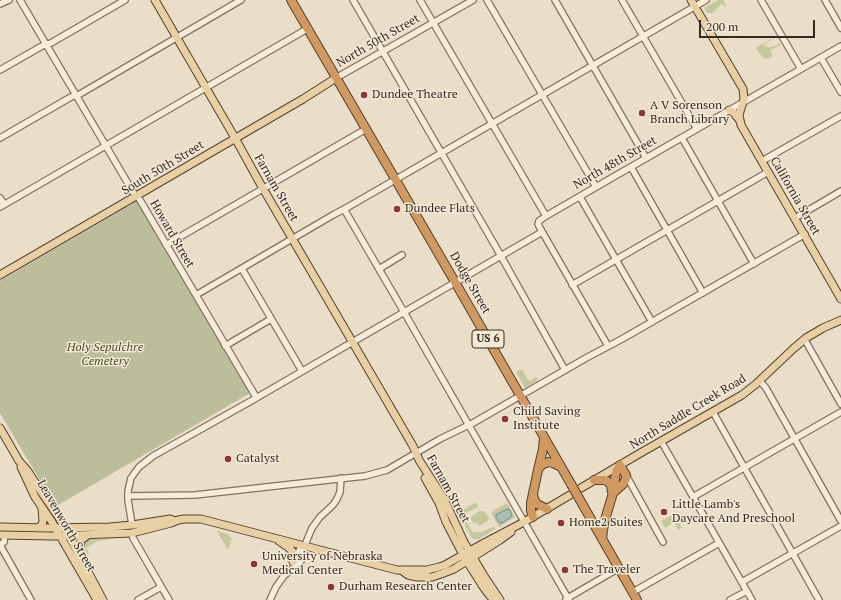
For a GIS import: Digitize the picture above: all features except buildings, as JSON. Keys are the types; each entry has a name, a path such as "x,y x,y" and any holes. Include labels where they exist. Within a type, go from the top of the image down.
{"highway":[{"name":"Dodge Street","path":"291,0 396,179 637,600"},
{"path":"532,517 531,510 533,493 543,449 544,437"},
{"path":"538,470 542,465 549,462 561,467"},
{"path":"602,539 603,528 616,472 620,465 626,475 625,480 623,484 612,493"},
{"path":"594,480 603,480 608,482 612,487 612,493"},
{"path":"623,484 632,486"},
{"path":"533,493 537,504 547,509"},
{"path":"588,513 597,516 607,514"}],"main road":[{"name":"Farnam Street","path":"155,0 352,342 414,455 444,499 468,556 484,588 495,600"},
{"path":"693,3 741,85 744,93 740,120"},
{"name":"South 50th Street","path":"0,275 308,96 336,78"},
{"path":"729,110 740,120"},
{"name":"California Street","path":"740,120 743,129 805,234 841,299"},
{"name":"North Saddle Creek Road","path":"581,488 742,395 760,381 805,340 819,330 841,320"},
{"name":"Leavenworth Street","path":"0,428 20,461 66,528 103,600"},
{"name":"Leavenworth Street","path":"20,461 33,494 56,528 97,600"},
{"path":"2,535 89,535 172,524 178,520 201,519 401,570 408,575 417,577 432,577 446,573 468,556 570,495"},
{"path":"39,528 43,521 42,507"},
{"path":"0,527 132,529"},
{"path":"80,557 80,542 83,538 89,535"},
{"path":"274,538 293,552 293,562"},
{"name":"Farnam Street","path":"468,556 500,600"}],"street":[{"path":"0,4 9,0"},
{"name":"Howard Street","path":"20,0 256,397"},
{"path":"0,70 42,46 51,43 125,0"},
{"path":"0,138 241,0"},
{"path":"353,0 565,370"},
{"path":"420,0 546,216 541,219 538,226 608,346"},
{"name":"North 50th Street","path":"336,78 473,0"},
{"path":"487,0 596,187"},
{"path":"555,0 646,158"},
{"path":"622,0 697,129"},
{"path":"196,295 592,66 643,36 693,3 706,0"},
{"path":"761,0 801,69"},
{"path":"825,0 841,28"},
{"path":"0,198 2,206 307,29"},
{"name":"North 48th Street","path":"546,216 841,46"},
{"path":"821,58 841,92"},
{"path":"762,161 841,116"},
{"path":"166,245 366,129"},
{"path":"682,138 754,264"},
{"path":"631,167 703,293"},
{"path":"572,285 768,172"},
{"path":"795,218 841,191"},
{"path":"580,197 652,322"},
{"path":"344,209 469,425 567,599 619,568"},
{"path":"169,600 133,538 128,490 131,478 139,467 153,456 542,232"},
{"path":"128,496 195,495 365,476 387,470 652,322 805,234"},
{"path":"379,269 402,255"},
{"path":"242,268 302,371"},
{"path":"226,346 271,319"},
{"path":"805,340 841,404"},
{"path":"760,381 765,387 841,521"},
{"path":"712,412 819,600"},
{"path":"693,497 841,412"},
{"path":"661,441 752,600"},
{"path":"626,475 664,542"},
{"path":"285,575 301,561 305,545 312,528 337,499 340,492 341,478"},
{"path":"742,582 841,526"},
{"path":"2,535 4,542 0,545 31,600"},
{"path":"633,592 719,543"},
{"path":"270,600 276,587 300,550 305,545"},
{"path":"138,600 161,586"},
{"path":"730,600 746,590"}],"green space":[{"path":"718,0 723,0 727,7 721,4 713,13 707,13 704,8"},
{"path":"776,36 777,37 763,45 764,47 766,45 768,48 773,47 780,43 781,45 770,50 773,56 768,59 764,59 756,48"},
{"name":"Holy Sepulchre Cemetery","path":"137,201 250,393 58,505 54,504 0,413 0,281"},
{"path":"522,369 528,380 530,381 536,377 538,380 525,388 516,372"},
{"path":"476,502 478,507 460,516 457,515 453,507 456,505 460,512"},
{"path":"507,503 515,517 499,527 492,513 494,510"},
{"path":"483,511 489,518 488,521 479,526 476,522 474,524 471,517 478,512"},
{"path":"674,514 674,521 677,519 682,528 678,530 674,522 665,528 661,521"},
{"path":"465,520 474,532 482,532 492,527 495,529 479,539 474,539 471,537 463,522"},
{"path":"217,531 227,534 232,538 228,550"},
{"path":"120,538 98,541 86,548 89,553 86,555 93,566 92,567 85,555 84,541 88,539"}],"water":[{"path":"509,509 512,515 511,517 500,523 496,518 496,515"}],"place":[{"name":"Dundee Theatre","path":"364,95"},
{"name":"A V Sorenson Branch Library","path":"642,113"},
{"name":"Dundee Flats","path":"397,209"},
{"name":"Child Saving Institute","path":"505,419"},
{"name":"Catalyst","path":"228,459"},
{"name":"Little Lamb's Daycare And Preschool","path":"664,512"},
{"name":"Home2 Suites","path":"561,523"},
{"name":"University of Nebraska Medical Center","path":"254,564"},
{"name":"The Traveler","path":"565,570"},
{"name":"Durham Research Center","path":"331,587"}]}
